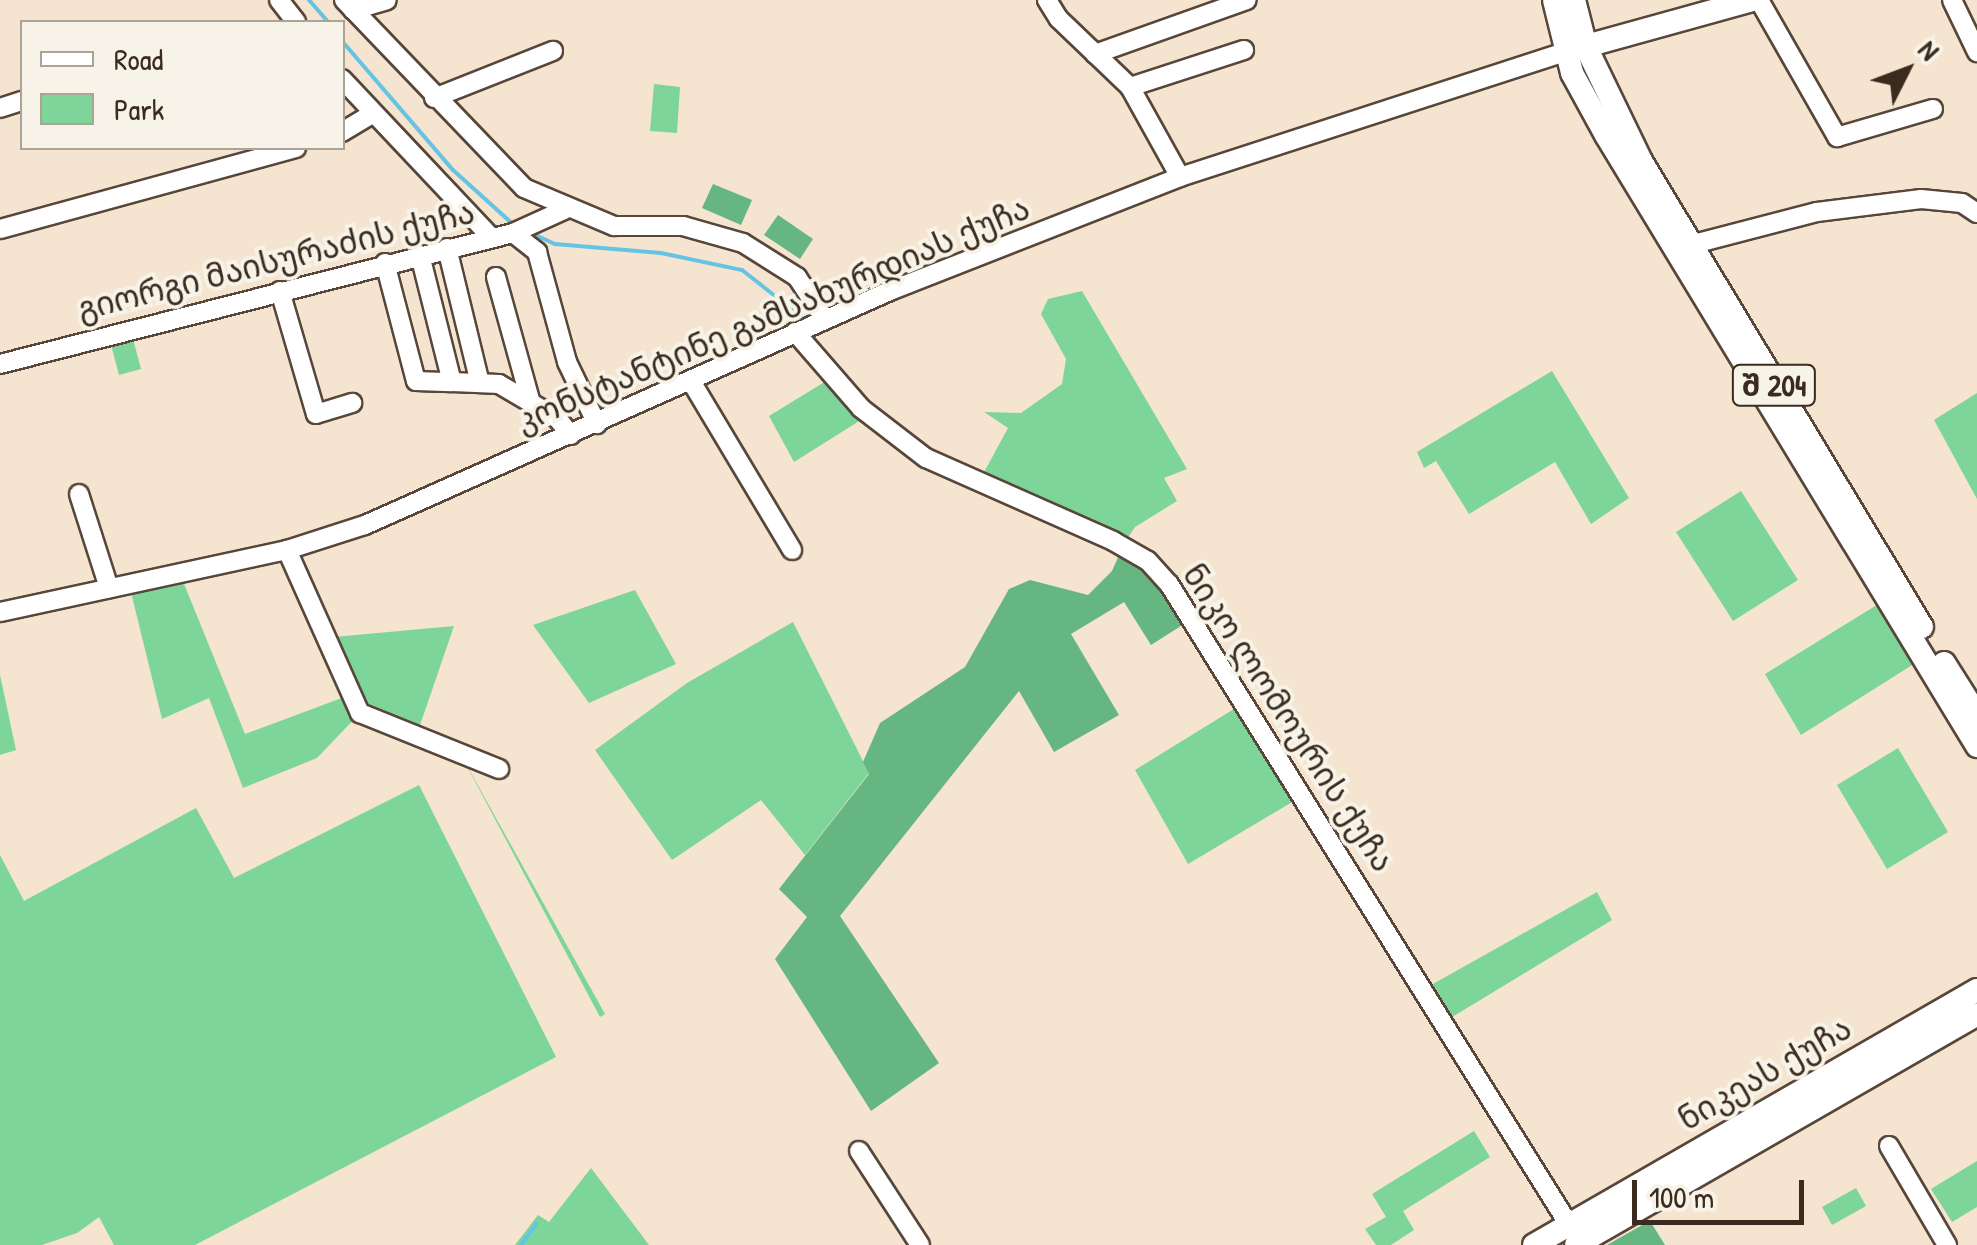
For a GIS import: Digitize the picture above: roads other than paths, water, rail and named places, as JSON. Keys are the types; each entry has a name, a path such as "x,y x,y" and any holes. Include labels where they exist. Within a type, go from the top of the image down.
{"main road":[{"name":"შ 204","path":"1554,0 1685,271 1977,746"},
{"name":"შ 204","path":"1574,0 1575,49 1977,715"},
{"path":"1575,49 1755,0"},
{"name":"ნიკეას ქუჩა","path":"1576,1239 1977,990"},
{"name":"ნიკეას ქუჩა","path":"1534,1245 1576,1239 1977,1014"}],"street":[{"path":"349,5 387,0"},
{"path":"1047,0 1130,87 1180,177"},
{"path":"1095,54 1247,0"},
{"path":"1755,0 1837,137 1933,108"},
{"path":"1952,0 1977,52"},
{"path":"349,5 512,178 556,215 614,226 683,226 743,242 797,277 824,318"},
{"name":"კონსტანტინე გამსახურდიას ქუჩა","path":"0,612 287,550 365,525 824,318 1180,177 1575,49"},
{"path":"434,98 553,50"},
{"path":"1130,87 1244,50"},
{"path":"345,83 370,114 418,156 454,204 490,236"},
{"path":"345,130 370,114"},
{"path":"0,230 289,150"},
{"path":"1690,244 1817,212 1921,200 1962,203 1977,212"},
{"name":"გიორგი მაისურაძის ქუჩა","path":"0,364 490,236 514,233 556,215"},
{"path":"514,233 537,252 567,362 596,424"},
{"path":"447,248 480,383"},
{"path":"420,254 452,382"},
{"path":"385,264 416,381 499,384 530,400 571,435"},
{"path":"496,277 530,400"},
{"path":"280,291 316,414 352,403"},
{"name":"ნიკო ლომოურის ქუჩა","path":"795,332 860,408 926,458 1113,541 1148,561 1169,584 1576,1239"},
{"path":"691,381 792,550"},
{"path":"80,494 108,588"},
{"path":"287,550 360,713 499,769"},
{"path":"1890,1146 1947,1245"},
{"path":"859,1152 920,1245"}],"waterway":[{"path":"309,0 326,20"},
{"path":"345,44 453,170 515,226"},
{"path":"529,232 555,244 661,253 742,270 803,318"},
{"path":"521,1245 536,1224"}]}
